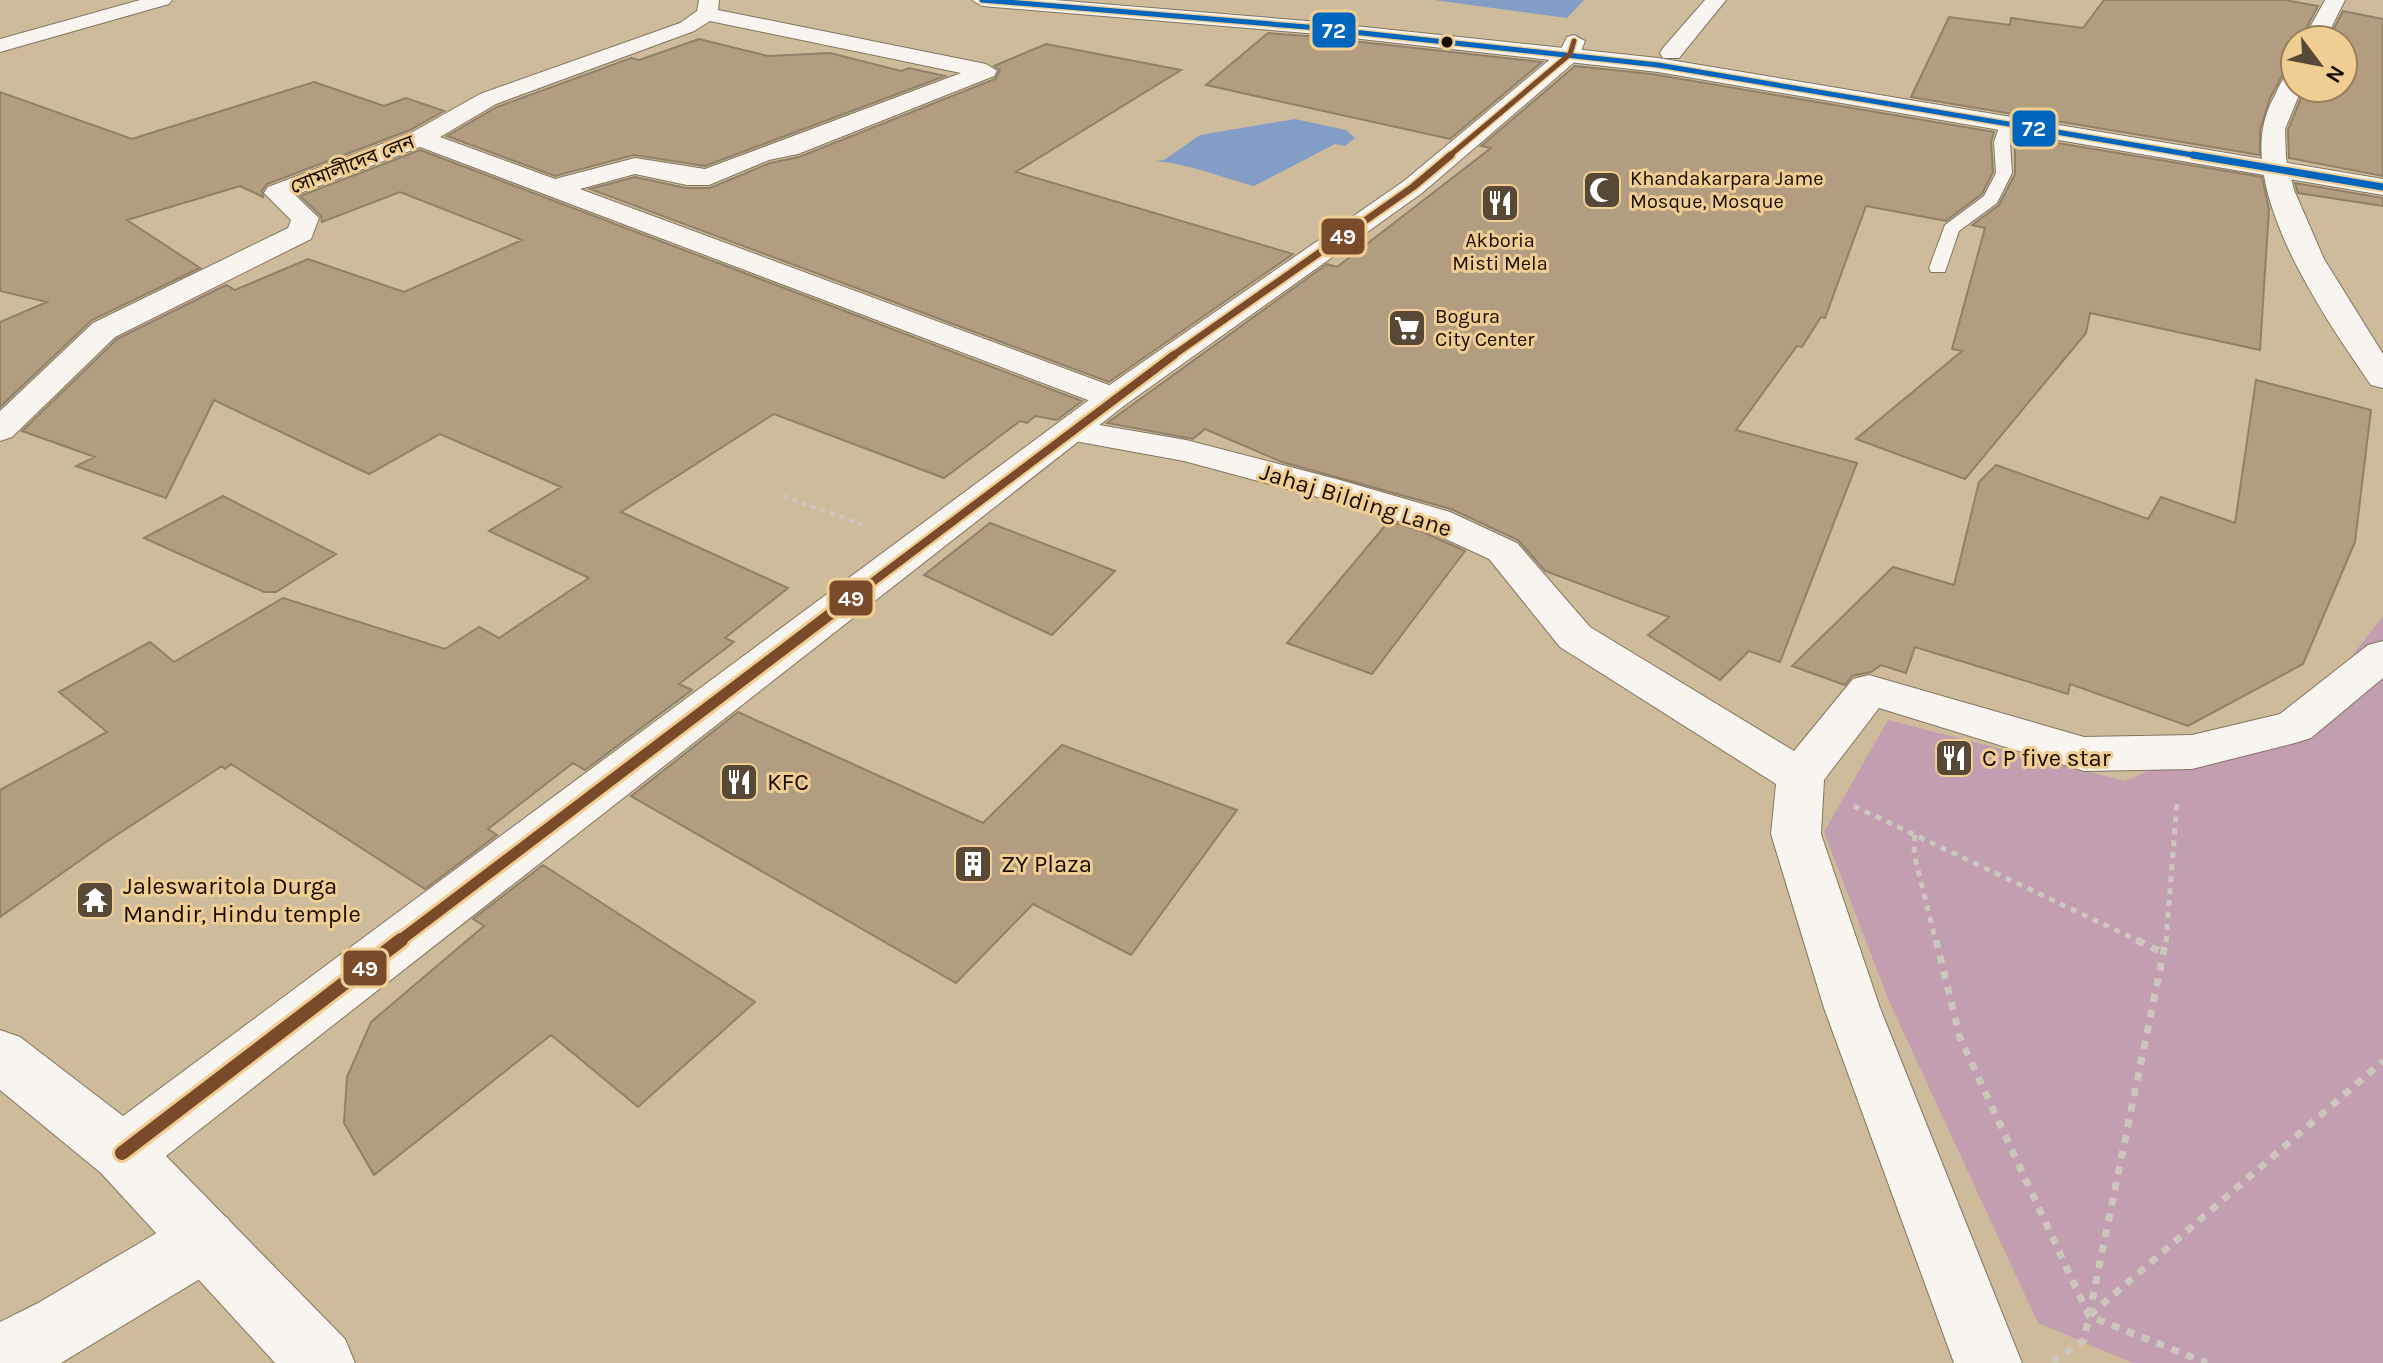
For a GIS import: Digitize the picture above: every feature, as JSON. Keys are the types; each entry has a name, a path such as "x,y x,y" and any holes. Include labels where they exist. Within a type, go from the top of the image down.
{"main road":[{"path":"0,46 162,0"},
{"path":"982,0 1322,29 1671,53 2274,163 2383,187"},
{"path":"1119,0 1572,48 2006,125 2274,163 2383,172"},
{"path":"1671,53 1716,0"},
{"path":"2322,24 2335,0"},
{"path":"553,188 635,166 687,177 709,177 762,154 789,149 986,71 708,7"},
{"name":"সোমালীদেব লেন","path":"0,430 104,330 301,233 305,218 277,193 420,138 488,99 658,40 708,7"},
{"path":"122,1153 1113,398 1413,187 1572,48"},
{"path":"2283,104 2273,125 2274,163 2284,200 2300,242 2383,378"},
{"path":"420,138 1113,398"},
{"name":"Jahaj Bilding Lane","path":"1070,431 1186,451 1327,488 1436,520 1503,551 1575,637 1800,777"},
{"path":"1988,1363 1852,1008 1796,834 1800,777 1869,690 2084,754 2192,752 2295,727 2383,655"},
{"path":"0,1055 122,1153 321,1363"},
{"path":"0,1357 62,1327 205,1240"}],"lane":[{"path":"1938,268 1951,229 1991,199 2004,173 2002,142 2006,125"}],"path":[{"path":"783,496 919,546"},
{"path":"2051,1363 2084,1340 2165,954 2178,787 2153,752"},
{"path":"1800,777 2165,954"},
{"path":"1915,835 1914,854 1960,1038 2089,1316 2207,1363"},
{"path":"2089,1316 2383,1061"}],"shaded area":[{"path":"2383,616 2383,1363 2133,1363 2038,1323 1889,1001 1824,832 1888,720 2125,781 2321,696"}],"water":[{"path":"1434,0 1584,0 1567,18"},
{"path":"1295,119 1346,130 1355,138 1345,146 1335,144 1254,186 1193,168 1155,161 1164,160 1200,135"}],"building":[{"path":"2104,0 2285,0 2318,6 2308,24 2279,24 2279,82 2270,98 2260,131 2260,155 1911,97 1949,17 2010,25 2011,18 2083,28"},
{"path":"2343,11 2383,19 2383,176 2289,158 2288,130 2299,104 2359,104 2359,24 2336,24"},
{"path":"1268,33 1542,62 1450,139 1206,85"},
{"path":"699,39 768,56 830,53 901,71 909,68 945,76 705,166 634,155 555,176 447,136 497,107 631,58 639,60"},
{"path":"1046,44 1181,70 1016,172 1293,254 1109,382 590,189 635,177 686,188 710,188 770,163 799,157 995,79 1000,70 994,66"},
{"path":"1575,66 1652,74 1994,132 1991,142 1993,172 1982,194 1946,221 1866,206 1825,318 1821,317 1802,347 1797,346 1736,430 1857,463 1780,662 1749,651 1720,680 1648,635 1669,617 1545,571 1518,540 1451,509 1282,462 1205,429 1193,439 1107,423 1327,264 1337,267 1491,148 1481,146"},
{"path":"314,82 384,106 406,98 444,111 410,130 267,184 262,191 263,197 240,186 127,220 200,268 92,320 0,407 0,322 47,302 0,291 0,92 132,139"},
{"path":"2015,136 2262,177 2269,209 2260,350 2090,313 2086,333 1965,479 1856,439 1962,351 1952,349 1985,228 1972,225 1999,205 2015,174"},
{"path":"420,150 1082,401 1057,420 1035,416 1027,423 1020,421 944,478 774,414 621,512 788,588 725,638 734,642 679,684 692,690 585,770 573,763 488,829 497,835 425,889 231,764 225,769 222,766 109,840 0,917 0,790 107,732 59,692 150,642 174,662 283,598 445,649 479,627 499,638 589,578 489,531 561,487 440,434 369,474 214,400 166,498 76,466 95,457 22,431 117,339 226,285 235,290 308,259 404,292 522,240 400,192 322,222 321,216 300,196"},
{"path":"2295,183 2383,198 2383,206 2298,193"},
{"path":"2256,380 2371,410 2355,542 2303,664 2188,726 2070,684 2068,694 1915,647 1906,673 1881,665 1871,672 1852,676 1845,685 1792,666 1893,567 1954,585 1979,482 1996,465 2148,519 2161,497 2235,523"},
{"path":"223,496 336,554 276,592 264,592 144,538"},
{"path":"1389,521 1421,531 1465,551 1372,674 1287,643"},
{"path":"990,523 1115,571 1052,635 924,575"},
{"name":"ZY Plaza","path":"738,712 983,823 1062,745 1237,810 1131,955 1033,904 956,983 631,796"},
{"path":"543,865 755,1002 638,1107 551,1035 374,1175 344,1123 347,1077 371,1022 484,926 473,919"}],"transit line":[{"name":"72","path":"982,0 1307,27 1658,65 2383,187"},
{"name":"49","path":"122,1153 1113,398 1413,187 1570,54 1574,41"}],"place":[{"name":"Khandakarpara Jame Mosque, Mosque","path":"1602,190"},
{"name":"Akboria Misti Mela","path":"1500,203"},
{"name":"Bogura City Center","path":"1407,328"},
{"name":"C P five star","path":"1954,758"},
{"name":"KFC","path":"739,782"},
{"name":"ZY Plaza","path":"973,864"},
{"name":"Jaleswaritola Durga Mandir, Hindu temple","path":"95,900"}]}
